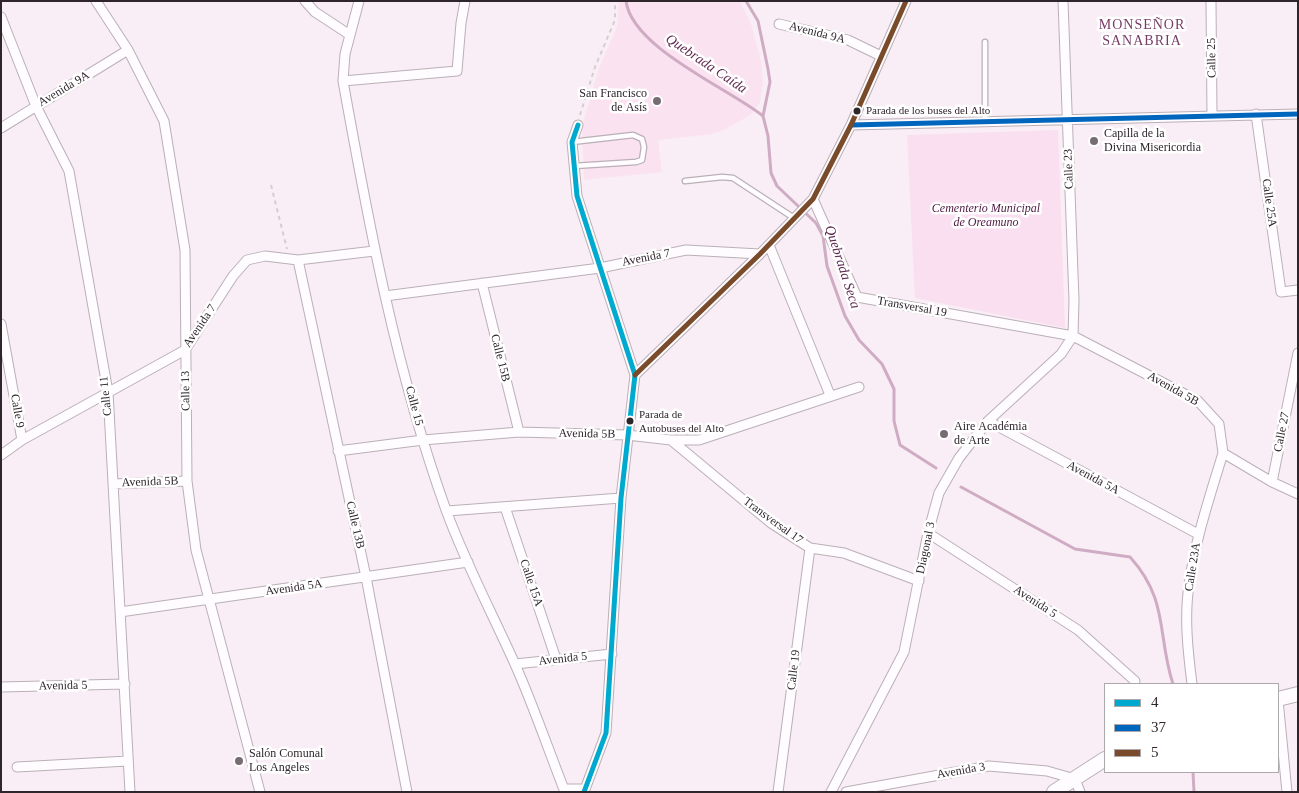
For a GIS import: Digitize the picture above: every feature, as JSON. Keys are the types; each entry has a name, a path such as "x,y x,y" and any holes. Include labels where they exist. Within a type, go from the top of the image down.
{"main road":[{"path":"1279,700 1298,694"},
{"path":"1054,792 1078,786 1104,760"}],"street":[{"name":"Calle 13","path":"96,1 128,50 164,121 185,250 188,481 196,550 260,792"},
{"path":"305,1 315,12 350,34"},
{"name":"Calle 15","path":"358,1 345,54 343,81 374,251 385,296 423,440 447,511 514,664 565,790"},
{"path":"343,81 457,71 465,1"},
{"path":"636,375 760,254 813,199 851,125 906,1"},
{"name":"Calle 23","path":"1063,1 1074,300 1073,336"},
{"name":"Calle 25","path":"1211,1 1212,115"},
{"name":"Calle 11","path":"1,18 36,106 69,171 108,392 130,792"},
{"name":"Avenida 9A","path":"779,24 848,40 881,56"},
{"name":"Avenida 9A","path":"1,128 128,50"},
{"name":"Calle 25A","path":"1256,114 1281,292 1298,290"},
{"path":"851,125 985,120 1298,114"},
{"path":"565,790 584,791 606,733 621,498 627,435 636,375 577,196 572,142 578,125"},
{"name":"Transversal 19","path":"813,199 857,297 1073,336"},
{"path":"769,245 830,395"},
{"name":"Avenida 7","path":"385,296 600,268 686,250 760,254"},
{"name":"Avenida 7","path":"1,455 22,440 185,350 233,276 247,260 265,256 294,259 374,251"},
{"name":"Calle 13B","path":"294,259 366,577 406,792"},
{"name":"Calle 15B","path":"482,283 519,432"},
{"name":"Calle 9","path":"1,324 22,440"},
{"name":"Diagonal 3","path":"831,792 904,652 928,533 939,493 960,458 988,421 1062,354 1073,336"},
{"name":"Avenida 5B","path":"1073,336 1198,401 1219,424 1223,453"},
{"name":"Calle 27","path":"1272,482 1298,353"},
{"name":"Avenida 5B","path":"338,451 423,440 519,432 627,435 672,440 699,440 858,387"},
{"name":"Avenida 5A","path":"988,421 1198,534"},
{"name":"Transversal 17","path":"672,440 771,523 810,548 844,554 918,581"},
{"path":"1223,453 1272,482 1298,494"},
{"name":"Calle 23A","path":"1192,683 1187,643 1188,587 1198,534 1223,453"},
{"name":"Avenida 5B","path":"112,484 188,481"},
{"path":"447,511 621,498"},
{"name":"Calle 15A","path":"505,507 556,659"},
{"name":"Avenida 5","path":"928,533 1078,630 1134,681"},
{"name":"Calle 19","path":"778,792 810,548"},
{"name":"Avenida 5A","path":"120,612 468,562"},
{"name":"Avenida 5","path":"514,664 612,654"},
{"name":"Avenida 5","path":"1,687 125,684"},
{"path":"1279,710 1287,792"},
{"path":"17,767 128,761"},
{"name":"Avenida 3","path":"846,792 989,766 1047,771 1078,786"}],"lane":[{"path":"985,42 985,120"},
{"path":"572,142 633,135 642,139 644,147 642,160 636,162 574,166"},
{"path":"685,181 722,176 733,178 794,218"}],"path":[{"path":"578,125 595,67 615,20 615,1"},
{"path":"271,185 294,259"}],"shaded area":[{"path":"619,1 740,1 751,24 761,61 763,83 760,102 752,114 726,129 712,134 658,140 662,172 584,180 582,126 599,68 617,27"}],"green space":[{"name":"Cementerio Municipal de Oreamuno","path":"1058,130 1065,328 915,298 907,135"}],"waterway":[{"name":"Quebrada Caída","path":"626,1 632,18 645,35 663,51 763,116"},
{"name":"Quebrada Seca","path":"746,1 758,21 770,82 763,116 768,136 771,173 777,186 816,223 823,236 827,266 845,316 859,340 882,364 894,389 894,421 900,445 936,468"},
{"name":"Quebrada Seca","path":"961,487 1075,549 1130,557 1151,588 1157,603 1173,683"},
{"name":"Quebrada Seca","path":"1193,773 1194,792"}],"transit line":[{"name":"5","path":"635,375 760,254 813,199 851,125 906,1"},
{"name":"37","path":"851,125 1298,114"},
{"name":"4","path":"578,125 572,142 577,196 635,375 621,498 606,733 584,792"}],"place":[{"name":"San Francisco de Asís","path":"657,101"},
{"name":"Parada de los buses del Alto","path":"857,111"},
{"name":"Capilla de la Divina Misericordia","path":"1094,141"},
{"name":"Parada de Autobuses del Alto","path":"630,421"},
{"name":"Aire Académia de Arte","path":"944,434"},
{"name":"Salón Comunal Los Angeles","path":"239,761"}],"district":[{"name":"MONSEÑOR SANABRIA","path":"1142,33"}]}
